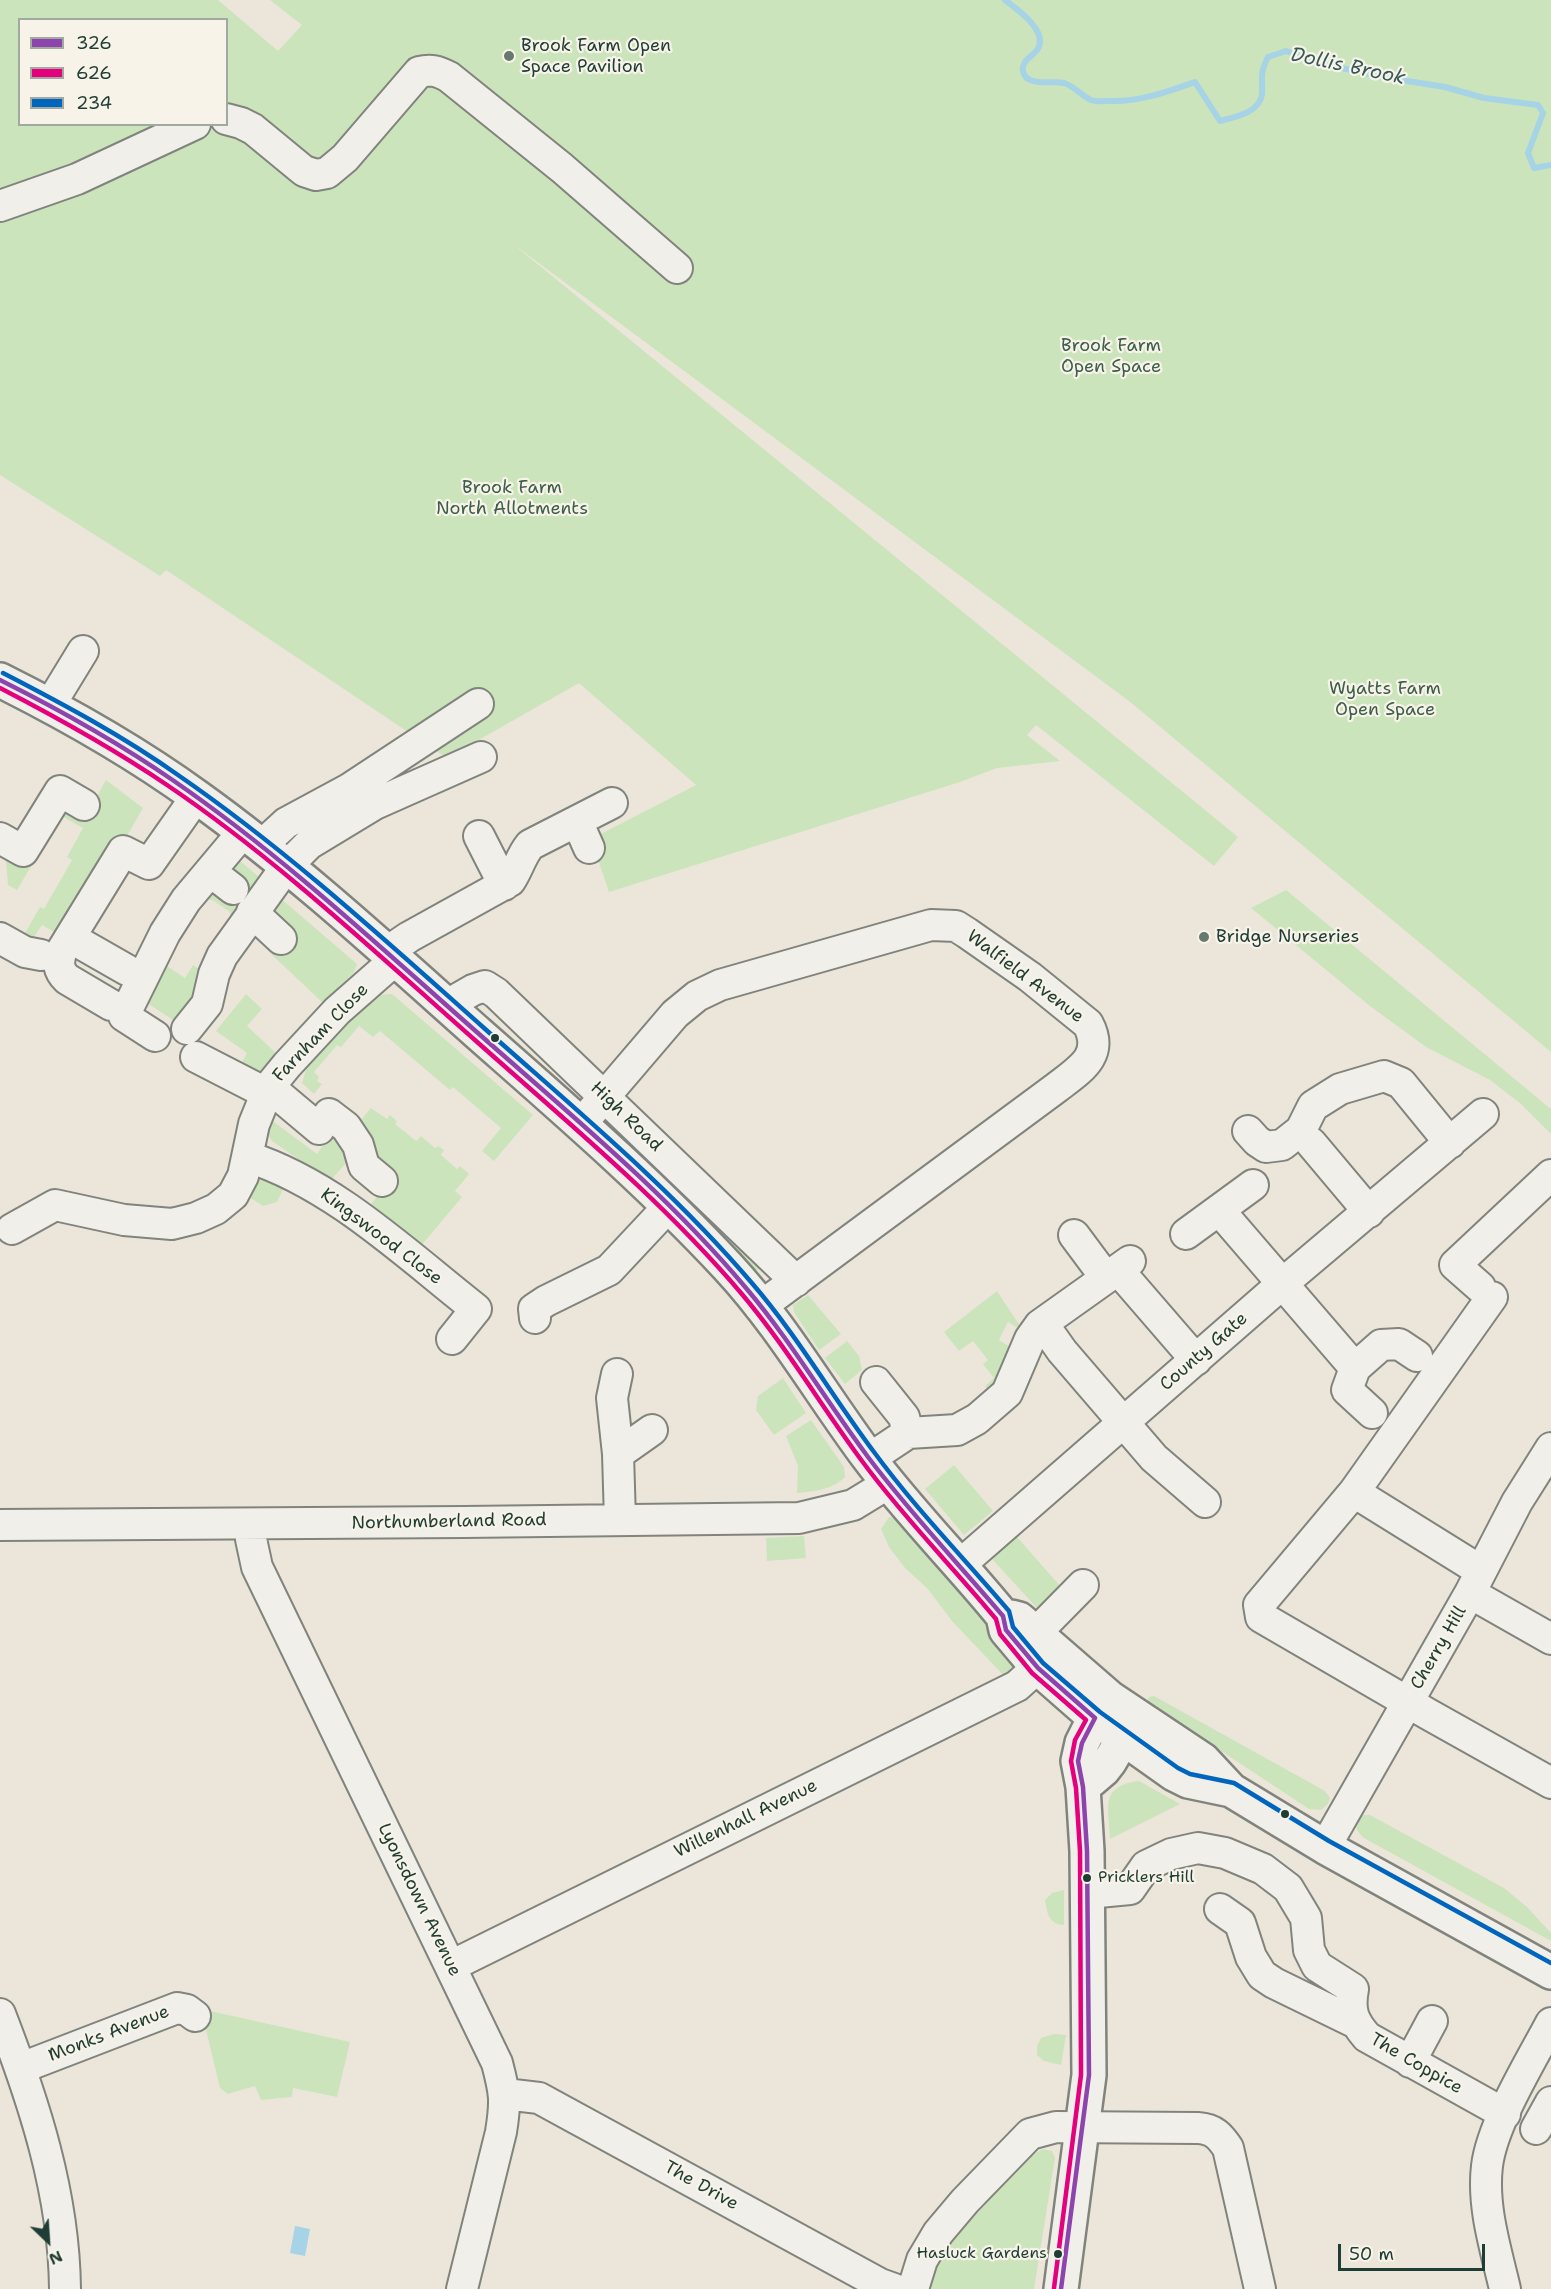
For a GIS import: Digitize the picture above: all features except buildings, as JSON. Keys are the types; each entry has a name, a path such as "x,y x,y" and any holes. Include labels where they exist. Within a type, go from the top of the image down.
{"main road":[{"name":"High Road","path":"0,680 50,705 133,753 252,839 391,956 580,1124 669,1207 729,1268 760,1307 869,1458 1003,1616 1006,1630 1037,1650 1116,1717"},
{"path":"1061,2289 1089,2075 1088,1893 1083,1786 1103,1770 1116,1717 1203,1760 1231,1790 1325,1847 1551,1972"}],"street":[{"path":"228,120 253,129 304,171 316,175 327,173 345,158 419,72 429,70 449,76 562,168 677,268"},
{"path":"0,206 77,179 191,126"},
{"path":"50,705 83,651"},
{"path":"155,1036 124,1016 165,933 186,900 222,880 252,839 349,789 478,704"},
{"path":"188,1029 207,1004 214,974 222,956 286,867 309,844 375,804 481,757"},
{"path":"6,842 23,851 60,791 84,805"},
{"path":"111,1005 67,979 61,973 58,964 62,952 123,851 149,864 196,797"},
{"path":"479,836 504,885 517,871 524,852 530,844 612,803"},
{"path":"577,821 590,848"},
{"name":"Farnham Close","path":"12,1229 55,1205 124,1220 172,1224 196,1218 216,1209 233,1195 243,1176 254,1124 268,1090 286,1065 409,937 504,885"},
{"path":"252,912 280,939"},
{"name":"Walfield Avenue","path":"580,1124 675,1014 697,996 720,985 931,925 956,926 1030,977 1088,1024 1094,1034 1093,1052 1086,1064 760,1307"},
{"path":"0,938 25,952 41,955"},
{"path":"70,938 127,970"},
{"name":"High Road","path":"447,1005 472,990 485,986 496,993 796,1281"},
{"path":"196,1057 268,1090 319,1129 329,1114 346,1127 358,1145 364,1166 382,1181"},
{"path":"1248,1131 1257,1142 1266,1147 1282,1145 1300,1130 1313,1106 1340,1089 1384,1076 1401,1083 1450,1143"},
{"name":"County Gate","path":"961,1564 1282,1284 1483,1114"},
{"path":"1310,1144 1369,1212"},
{"name":"Kingswood Close","path":"248,1156 297,1176 339,1202 476,1309 452,1340"},
{"path":"1551,1175 1455,1265 1486,1292 1354,1492 1259,1605 1261,1617 1551,1783"},
{"path":"1186,1234 1253,1185"},
{"path":"536,1318 534,1309 546,1300 609,1270 669,1207"},
{"path":"1219,1210 1355,1368"},
{"path":"1074,1235 1124,1275 1196,1360"},
{"path":"869,1458 908,1433 957,1430 977,1419 1007,1394 1030,1339 1040,1325 1124,1275"},
{"path":"1050,1334 1154,1458 1205,1502"},
{"path":"1372,1413 1347,1390 1355,1368 1381,1345 1399,1344 1417,1356"},
{"path":"617,1374 612,1398 618,1454 620,1520"},
{"path":"876,1382 904,1417 908,1433"},
{"path":"618,1454 652,1430"},
{"name":"Cherry Hill","path":"1325,1847 1476,1582 1517,1502 1551,1448"},
{"name":"Northumberland Road","path":"0,1525 711,1520 810,1516 853,1505 890,1483"},
{"path":"1354,1492 1551,1638"},
{"name":"Lyonsdown Avenue","path":"251,1524 256,1567 498,2063 505,2094 501,2132 462,2289"},
{"name":"Willenhall Avenue","path":"451,1966 1017,1686 1037,1650 1083,1585"},
{"name":"The Coppice","path":"1088,1893 1130,1889 1146,1866 1171,1854 1198,1848 1225,1853 1263,1869 1288,1888 1306,1918 1309,1950 1317,1966 1353,1989 1351,2000 1354,2022 1367,2037 1505,2114"},
{"path":"1220,1909 1240,1923 1251,1957 1262,1975 1354,2022"},
{"name":"Monks Avenue","path":"21,2068 177,2008 188,2010 195,2016"},
{"path":"0,2014 21,2068 53,2181 64,2250 65,2289"},
{"path":"1410,2062 1431,2020"},
{"path":"1505,2289 1491,2229 1487,2200 1487,2166 1494,2136 1551,2023"},
{"path":"1525,2073 1551,2088"},
{"name":"The Drive","path":"505,2094 539,2098 880,2284 894,2289"},
{"path":"1536,2129 1551,2102"},
{"path":"913,2289 922,2260 938,2233 965,2201 1030,2134 1056,2127 1198,2128 1210,2129 1220,2136 1228,2148 1260,2289"}],"green space":[{"path":"0,0 218,0 278,51 302,25 270,0 1551,0 1551,1052 1129,701 513,244 1238,837 1214,866 1036,725 1027,735 1060,761 997,768 960,782 609,892 591,839 696,785 579,683 447,758 166,570 160,576 0,475"},
{"path":"106,780 143,808 94,894 66,939 42,925 31,941 14,935 16,929 25,933 40,907 44,909 72,860 67,857 83,828 56,813 61,803 86,816"},
{"path":"42,848 17,890 8,885 6,860 11,862 17,854"},
{"path":"234,856 264,881 236,923 230,918 230,912 214,901 198,896 229,870"},
{"path":"1286,890 1551,1109 1551,1134 1521,1104 1490,1080 1426,1047 1370,1006 1251,908"},
{"path":"272,891 357,964 354,972 323,1003 269,952 286,933 262,901"},
{"path":"164,964 185,978 193,965 206,974 192,1004 173,1020 138,997"},
{"path":"246,994 262,1009 247,1026 276,1053 255,1077 240,1066 247,1053 216,1031"},
{"path":"392,994 533,1115 494,1161 482,1151 501,1128 453,1087 450,1090 380,1031 373,1037 359,1026 341,1047 337,1045 314,1072 319,1077 317,1081 322,1084 314,1094 302,1083 309,1060 357,1010 378,995"},
{"path":"371,1108 387,1119 390,1115 397,1121 395,1124 416,1141 421,1136 435,1148 438,1146 444,1150 441,1155 457,1169 460,1166 469,1174 455,1191 462,1197 420,1247 371,1204 382,1191 359,1122"},
{"path":"607,1117 768,1262 756,1271 608,1125"},
{"path":"270,1119 317,1154 334,1130 348,1141 348,1161 330,1181 272,1141 264,1128"},
{"path":"265,1177 286,1183 277,1202 263,1206 249,1197 256,1182"},
{"path":"997,1291 1024,1332 1008,1322 999,1340 1015,1350 991,1393 985,1386 994,1378 983,1364 988,1360 973,1341 959,1351 944,1332"},
{"path":"808,1295 841,1334 819,1350 794,1312 793,1305"},
{"path":"847,1341 859,1356 862,1370 845,1384 825,1358"},
{"path":"783,1378 806,1413 774,1435 756,1410 758,1396"},
{"path":"811,1420 844,1467 845,1477 829,1487 797,1493 798,1466 786,1436"},
{"path":"954,1465 993,1511 964,1535 925,1489"},
{"path":"889,1517 899,1518 1026,1667 1006,1678 952,1621 927,1588 905,1568 889,1547 881,1529"},
{"path":"804,1536 806,1558 767,1561 766,1538"},
{"path":"1017,1537 1061,1587 1037,1608 992,1559"},
{"path":"1154,1696 1325,1791 1330,1798 1328,1804 1321,1810 1309,1809 1147,1702 1149,1697"},
{"path":"1139,1781 1180,1804 1110,1839 1108,1808 1112,1793 1126,1784"},
{"path":"1363,1815 1370,1815 1504,1888 1527,1907 1551,1933 1551,1941 1364,1838 1356,1827"},
{"path":"1064,1890 1064,1925 1052,1920 1045,1900 1052,1893"},
{"path":"201,2009 350,2042 337,2097 293,2088 292,2097 261,2100 255,2086 228,2094 220,2088"},
{"path":"1054,2034 1066,2035 1061,2065 1044,2061 1037,2055 1037,2046 1041,2038"},
{"path":"1043,2149 1052,2151 1055,2158 1034,2289 931,2289 938,2258 994,2194 1032,2155"}],"water":[{"path":"295,2226 310,2229 305,2256 290,2253"}],"waterway":[{"name":"Dollis Brook","path":"1005,0 1030,22 1039,36 1040,43 1037,50 1024,64 1025,76 1034,81 1064,83 1093,101 1142,98 1195,82 1220,121 1239,116 1257,106 1262,94 1262,72 1268,57 1286,51 1324,64 1382,77 1445,87 1484,98 1538,105 1543,113 1528,153 1534,168 1551,165"}],"transit line":[{"name":"234","path":"3,673 136,747 258,834 372,929 588,1119 656,1182 721,1248 768,1302 890,1473 1009,1611 1013,1627 1043,1663 1100,1712 1178,1768 1190,1774 1234,1783 1329,1841 1551,1963"},
{"name":"326","path":"0,680 132,753 254,840 368,935 651,1188 716,1253 746,1288 884,1478 1003,1616 1006,1630 1038,1668 1095,1718 1082,1743 1078,1761 1083,1787 1087,1851 1089,2075 1061,2289"},
{"name":"626","path":"0,688 127,759 248,844 364,941 646,1193 741,1293 878,1482 996,1619 1000,1634 1032,1673 1086,1720 1075,1740 1071,1761 1076,1788 1080,1851 1081,2075 1054,2288"}],"place":[{"name":"Brook Farm Open Space Pavilion","path":"509,56"},
{"name":"Bridge Nurseries","path":"1204,937"},
{"name":"Pricklers Hill","path":"1087,1878"},
{"name":"Hasluck Gardens","path":"1058,2254"}],"park label":[{"name":"Brook Farm Open Space","path":"1111,356"},
{"name":"Brook Farm North Allotments","path":"512,498"},
{"name":"Wyatts Farm Open Space","path":"1385,699"}]}
